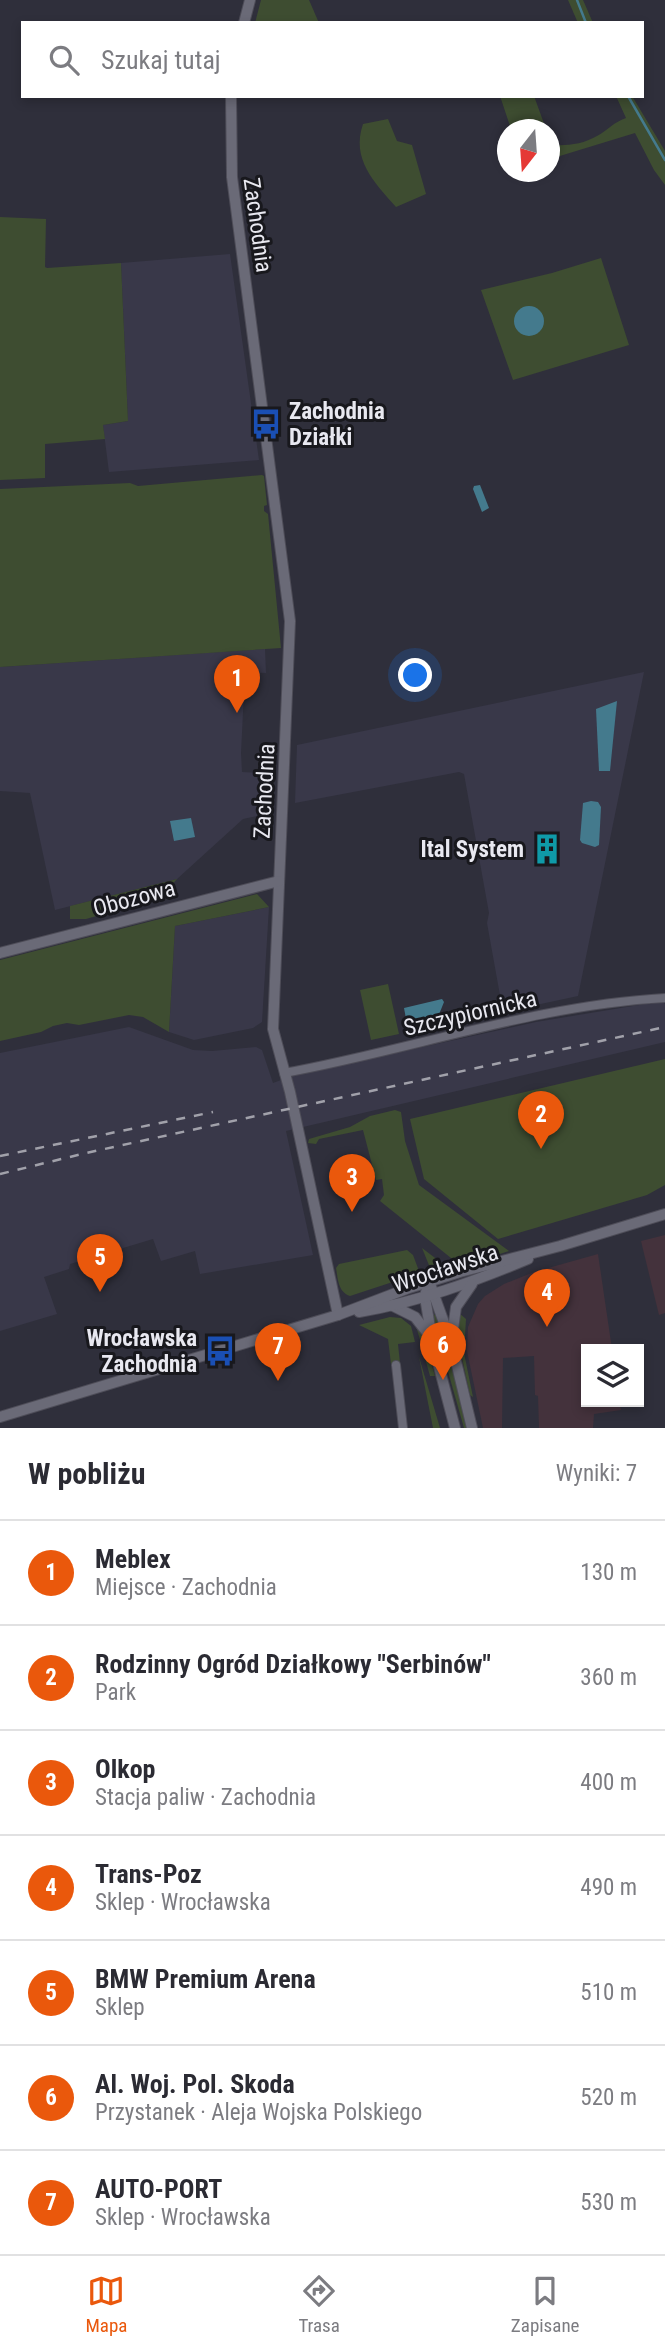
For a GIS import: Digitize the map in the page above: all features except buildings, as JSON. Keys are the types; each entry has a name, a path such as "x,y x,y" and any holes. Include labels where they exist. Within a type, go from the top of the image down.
{"street":[{"path":"245,21 250,0"},
{"name":"Zachodnia","path":"231,98 232,177 289,609 290,643 272,1020 274,1040 284,1073 338,1315"},
{"name":"Obozowa","path":"0,953 279,881"},
{"name":"Szczypiornicka","path":"284,1073 360,1059 528,1018 594,1006 665,998"},
{"name":"Wrocławska","path":"0,1417 338,1315 429,1281 560,1246 665,1214"},
{"name":"Wrocławska","path":"338,1315 392,1306 430,1296 473,1282 560,1246"},
{"path":"429,1281 432,1340 455,1428"},
{"path":"452,1345 456,1307 473,1282"},
{"path":"430,1296 452,1345 472,1428"},
{"path":"392,1306 415,1317 432,1340"},
{"path":"396,1365 403,1428"}],"shaded area":[{"path":"230,254 259,460 109,472 103,425 128,421 121,263"},
{"path":"265,649 266,673 245,672 241,753 242,772 261,773 263,776 262,815 243,819 177,879 55,910 30,793 0,791 0,667"},
{"path":"644,672 578,996 503,1012 487,923 489,913 464,774 459,772 295,803 297,745"},
{"path":"269,907 262,1022 253,1028 194,1040 169,1032 175,926"},
{"path":"663,1001 665,1042 286,1131 313,1255 200,1274 195,1251 161,1261 153,1239 70,1264 69,1269 44,1277 57,1314 0,1331 0,1053 129,1027 193,1050 256,1047 262,1050 273,1083 292,1076 536,1022"},
{"path":"665,1235 665,1313 659,1315 641,1241"},
{"path":"598,1254 611,1344 581,1344 581,1407 620,1407 621,1410 594,1414 593,1428 539,1428 534,1356 503,1358 502,1428 483,1428 467,1351 468,1327 478,1304 485,1296 504,1284 534,1272"}],"green space":[{"path":"261,0 309,0 318,21 256,21"},
{"path":"568,0 583,0 592,21 577,21"},
{"path":"501,98 535,98 542,119 508,119"},
{"path":"617,98 633,98 665,151 665,185 635,133 560,156 560,145 581,143 626,118"},
{"path":"388,119 397,141 412,145 426,194 396,207 373,179 362,159 360,148 363,124"},
{"path":"0,217 46,219 47,268 121,263 128,421 103,425 105,439 45,444 45,478 0,480"},
{"path":"601,258 629,345 513,380 481,290"},
{"path":"262,475 281,648 0,667 0,489 130,483 138,486"},
{"path":"177,879 160,898 86,919 70,919 70,906"},
{"path":"257,894 269,907 175,926 169,1032 143,1017 129,1015 79,1025 67,1023 0,1041 0,960"},
{"path":"388,984 399,1034 371,1040 360,990"},
{"path":"665,1059 665,1185 647,1195 498,1239 424,1179 410,1119"},
{"path":"395,1110 401,1112 405,1141 419,1185 509,1251 475,1262 456,1262 380,1201 384,1195 382,1179 376,1180 363,1130 319,1139 316,1144 308,1143 309,1139 350,1127 370,1116"},
{"path":"422,1248 443,1264 444,1271 433,1275"},
{"path":"407,1250 413,1255 424,1278 413,1281 411,1276 350,1296 341,1288 336,1268 339,1264"},
{"path":"459,1313 466,1319 464,1353 473,1397 470,1395 457,1335"},
{"path":"438,1314 467,1428 464,1428 432,1315"},
{"path":"390,1317 401,1318 411,1326 415,1342 398,1344 400,1363 391,1364 388,1339 359,1325"},
{"path":"415,1322 423,1334 435,1376 430,1376"},
{"path":"419,1357 440,1428 433,1428"}],"water":[{"path":"529,306 540,310 544,321 540,332 529,336 518,332 514,321 518,310"},
{"path":"480,485 489,508 482,512 473,489 474,486"},
{"path":"617,701 610,771 599,771 596,709"},
{"path":"598,802 601,807 599,845 595,847 580,840 583,803"},
{"path":"191,818 195,837 174,841 170,821"},
{"path":"442,999 444,1002 438,1017 407,1024 404,1008"}],"waterway":[{"path":"577,0 585,21"},
{"path":"629,98 665,160"}],"railway":[{"path":"0,1174 665,1027"},
{"path":"0,1156 213,1112"}],"place":[{"name":"Zachodnia Działki","path":"266,424"},
{"name":"Meblex","path":"237,713"},
{"name":"Ital System","path":"547,849"},
{"name":"Rodzinny Ogród Działkowy \"Serbinów\"","path":"541,1149"},
{"name":"Olkop","path":"352,1212"},
{"name":"BMW Premium Arena","path":"100,1292"},
{"name":"Trans-Poz","path":"547,1327"},
{"name":"Wrocławska Zachodnia","path":"220,1351"},
{"name":"Al. Woj. Pol. Skoda","path":"443,1380"},
{"name":"AUTO-PORT","path":"278,1381"}]}
